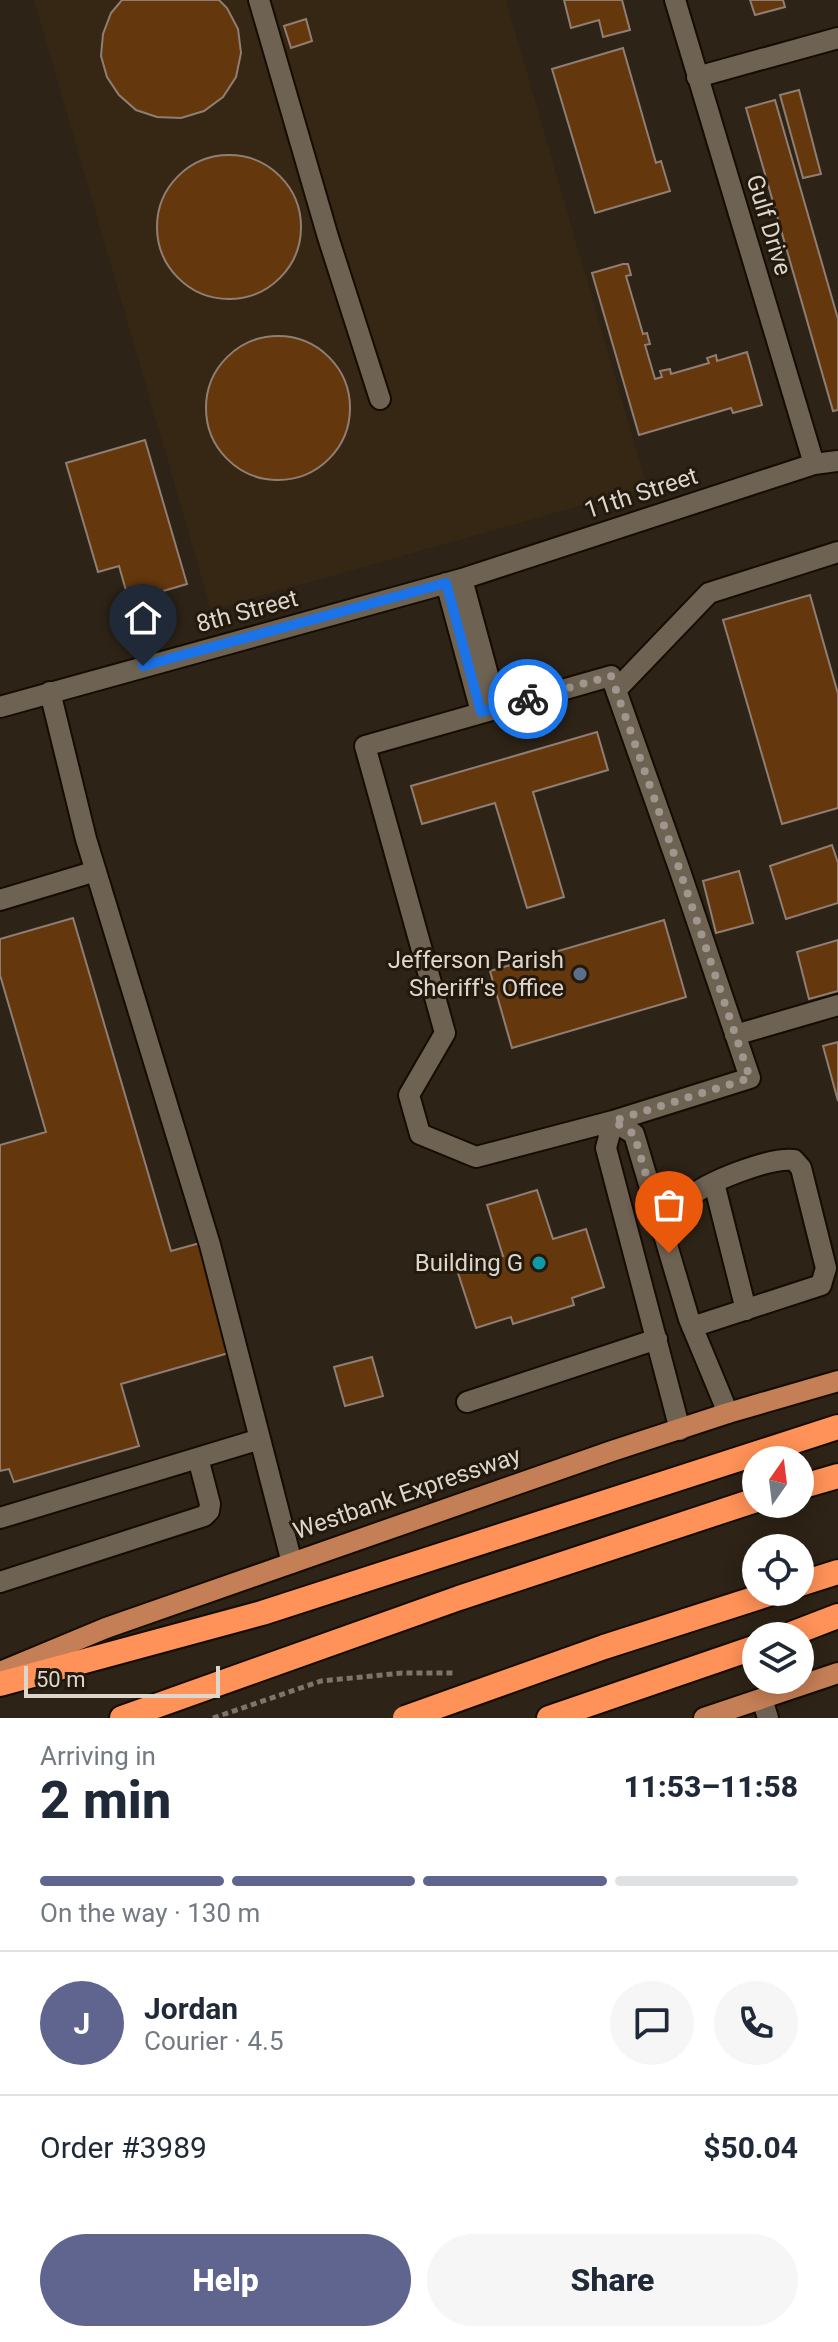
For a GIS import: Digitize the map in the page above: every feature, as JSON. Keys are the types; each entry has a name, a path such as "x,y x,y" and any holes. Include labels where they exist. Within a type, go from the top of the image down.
{"highway":[{"path":"0,1684 262,1613 838,1427"},
{"path":"814,1483 838,1476"},
{"path":"122,1718 459,1598 742,1505"},
{"path":"814,1580 838,1572"},
{"path":"405,1718 604,1647 742,1603"},
{"path":"814,1625 838,1616"},
{"path":"549,1718 742,1652"}],"main road":[{"name":"Westbank Expressway","path":"0,1672 106,1628 612,1451 838,1381"},
{"path":"704,1718 765,1708 838,1673"}],"street":[{"path":"259,0 328,237 380,399"},
{"name":"Gulf Drive","path":"675,0 814,464"},
{"path":"697,77 838,38"},
{"name":"11th Street","path":"454,581 814,464 838,461"},
{"path":"616,690 709,593 838,552"},
{"path":"454,581 489,710"},
{"name":"8th Street","path":"0,707 454,581"},
{"path":"611,676 616,690 750,1078 613,1121 476,1157 420,1134 409,1095 445,1033 365,746 611,676"},
{"path":"50,692 96,871 210,1245 292,1563"},
{"path":"0,900 96,871"},
{"path":"735,1035 838,1005"},
{"path":"613,1121 634,1134 692,1327 728,1413"},
{"path":"613,1121 606,1148 680,1430"},
{"path":"664,1236 688,1199 723,1178 784,1159 794,1160 801,1168 826,1268 821,1285 692,1327"},
{"path":"714,1183 746,1310"},
{"path":"641,1281 674,1270"},
{"path":"467,1402 657,1339"},
{"path":"0,1518 260,1439"},
{"path":"0,1582 204,1516 210,1504 198,1458"}],"shaded area":[{"path":"34,0 506,0 647,487 211,610"}],"building":[{"path":"122,0 219,0 238,29 241,53 236,77 223,97 204,111 181,118 157,117 136,110 119,95 107,77 101,56 103,34 111,13"},
{"path":"564,0 622,0 630,30 603,37 599,20 571,28"},
{"path":"750,0 783,0 785,7 755,15"},
{"path":"306,19 312,41 291,48 284,26"},
{"path":"623,48 656,163 661,161 670,191 595,213 552,69"},
{"path":"799,90 821,174 803,178 780,95"},
{"path":"775,100 838,319 838,410 833,411 746,108"},
{"path":"229,155 256,161 280,176 295,200 301,227 295,254 280,278 256,293 229,299 202,293 178,278 163,254 157,227 163,200 178,176 202,161"},
{"path":"628,264 631,275 626,276 643,334 647,333 650,344 645,345 655,379 662,377 660,371 670,369 671,374 709,363 707,358 716,355 717,361 747,352 762,405 733,413 731,408 639,435 592,273"},
{"path":"278,336 305,342 329,357 344,381 350,408 344,435 329,459 305,474 278,480 251,474 227,459 212,435 206,408 212,381 227,357 251,342"},
{"path":"145,440 187,584 129,601 119,566 98,572 66,463"},
{"path":"810,595 838,694 838,808 782,824 723,620"},
{"path":"597,732 608,770 533,792 564,897 527,908 495,803 422,824 411,786"},
{"path":"832,845 838,863 838,903 786,919 770,866"},
{"path":"739,871 753,923 716,933 703,881"},
{"path":"73,918 171,1251 200,1243 232,1352 121,1384 139,1446 14,1482 9,1469 0,1471 0,1145 46,1132 0,975 0,939"},
{"path":"664,920 686,997 512,1048 490,971"},
{"path":"838,940 838,991 809,999 797,952"},
{"path":"838,1042 838,1101 823,1046"},
{"name":"Building G","path":"537,1190 553,1239 586,1229 604,1287 572,1298 574,1305 513,1324 511,1317 476,1328 457,1270 503,1256 487,1205"},
{"path":"372,1357 383,1396 345,1406 334,1367"}],"way so far":[{"path":"528,699 611,676 750,1078 613,1121 634,1134 669,1253"}],"place":[{"name":"Jefferson Parish Sheriff's Office","path":"580,974"},
{"name":"Building G","path":"539,1263"}],"route":[{"path":"143,666 446,583 481,712 528,699"}]}
